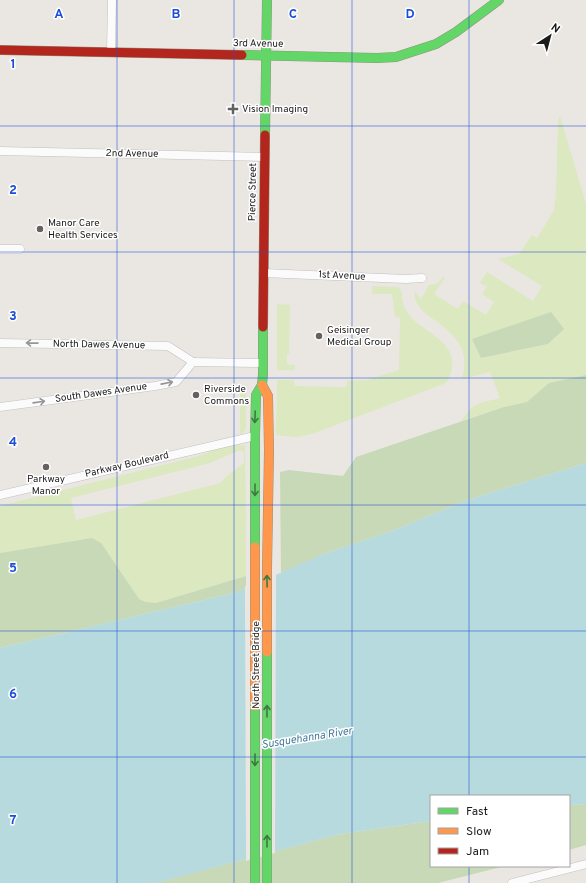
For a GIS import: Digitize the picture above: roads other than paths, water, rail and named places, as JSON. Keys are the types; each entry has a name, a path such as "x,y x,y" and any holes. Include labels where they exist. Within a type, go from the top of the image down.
{"main road":[{"name":"Pierce Street","path":"255,451 256,395 262,385 263,363 267,0"},
{"name":"3rd Avenue","path":"0,50 376,58 396,57 436,44 446,39 500,0"},
{"name":"Pierce Street","path":"262,385 268,396 269,450"},
{"name":"North Street Bridge","path":"267,882 267,569 269,450"},
{"name":"North Street Bridge","path":"255,451 255,881"}],"street":[{"path":"111,52 112,0"},
{"name":"2nd Avenue","path":"0,151 265,157"},
{"path":"0,249 20,249"},
{"name":"1st Avenue","path":"263,273 406,279 422,278"},
{"name":"North Dawes Avenue","path":"0,343 168,346 193,362"},
{"path":"193,362 263,363"},
{"name":"South Dawes Avenue","path":"0,407 176,382 193,362"},
{"name":"Parkway Boulevard","path":"0,495 255,436"},
{"path":"512,883 586,864"}],"water":[{"name":"Susquehanna River","path":"586,463 586,804 570,805 570,795 430,795 430,821 340,834 156,883 0,883 0,648 234,593 324,554 392,531 465,501"}],"place":[{"name":"Vision Imaging","path":"233,109"},
{"name":"Manor Care Health Services","path":"40,229"},
{"name":"Geisinger Medical Group","path":"319,336"},
{"name":"Riverside Commons","path":"196,395"},
{"name":"Parkway Manor","path":"46,467"}]}
